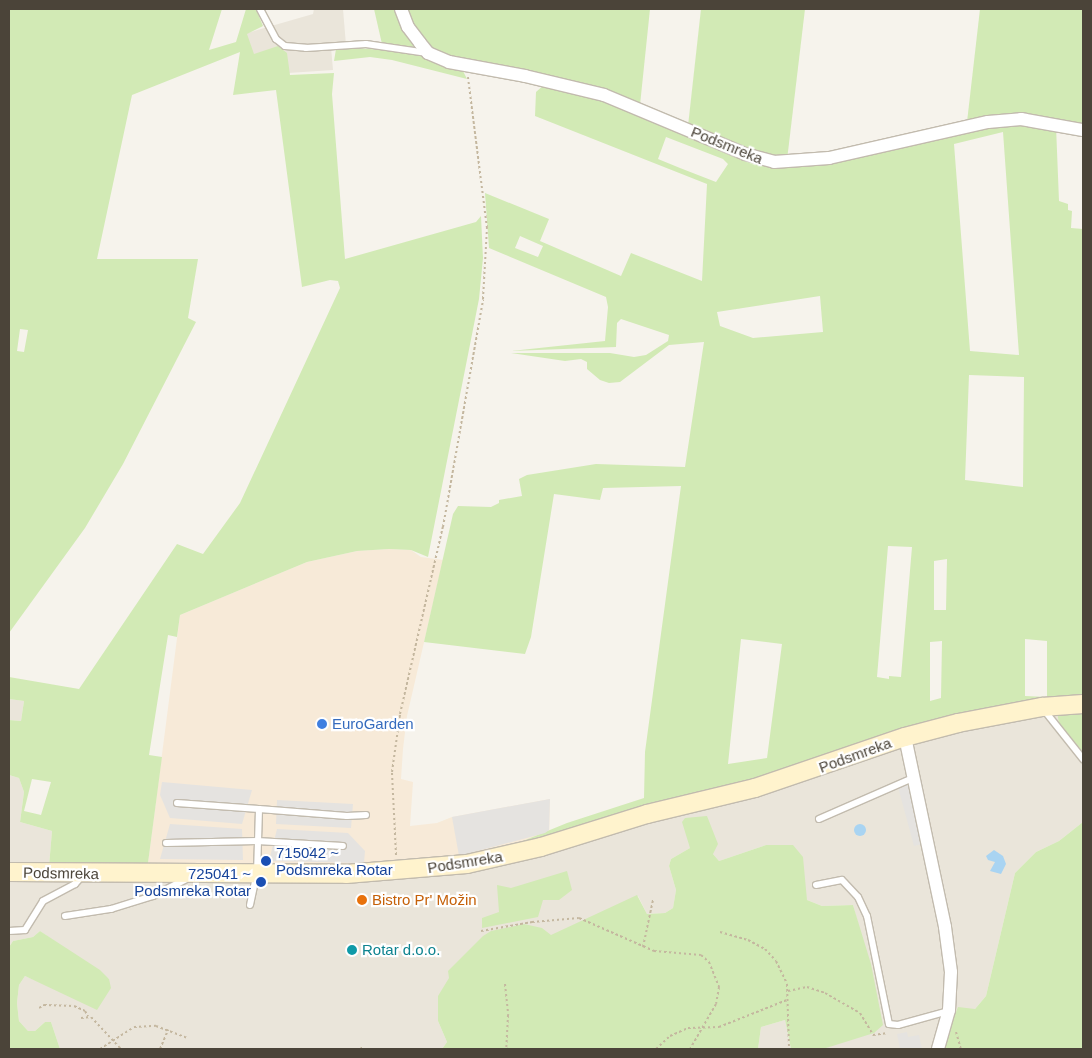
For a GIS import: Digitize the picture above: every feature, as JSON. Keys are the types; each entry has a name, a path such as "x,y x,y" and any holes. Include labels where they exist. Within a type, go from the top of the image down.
{"street":[{"path":"401,9 408,27 428,53"},
{"name":"Podsmreka","path":"428,53 467,66 525,76 604,96 745,154 774,162 829,158 988,122 1030,120 1083,130"},
{"name":"Podsmreka","path":"9,872 83,875 206,872 397,872 467,864 519,853 647,814 779,781 905,737 1042,707 1083,704"},
{"name":"Podsmreka","path":"905,737 945,928 951,972 949,1010 938,1049"}],"lane":[{"path":"260,9 276,39 285,46 306,48 366,44 428,53"},
{"path":"1042,707 1083,760"},
{"path":"819,819 913,778"},
{"path":"178,803 347,816 366,815"},
{"path":"250,905 257,873 259,809"},
{"path":"166,843 258,841 344,846"},
{"path":"65,916 111,909 146,898 206,872"},
{"path":"9,931 25,930 43,902 75,884 83,875"},
{"path":"816,885 842,880 858,897 869,925 889,1024 898,1026 949,1010"}],"path":[{"path":"397,872 392,772 400,714 443,527 483,299 487,228 467,66"},
{"path":"643,947 653,900"},
{"path":"481,931 532,922 579,918 643,947 690,952 709,962 719,987 716,1004 690,1049"},
{"path":"720,932 748,940 765,949 780,970 787,992 789,1049"},
{"path":"505,984 508,1015 506,1049"},
{"path":"787,992 807,987 838,999 860,1013 873,1035 884,1035 898,1026"},
{"path":"656,1049 670,1036 688,1028 719,1027 786,1000"},
{"path":"39,1008 44,1005 74,1006 85,1010 88,1016 96,1020 121,1049"},
{"path":"81,1018 88,1016"},
{"path":"100,1049 134,1028 156,1026 188,1038"},
{"path":"160,1049 168,1030"},
{"path":"958,1040 960,1049"}],"shaded area":[{"path":"314,9 343,9 346,45 331,47 333,70 288,73 252,58 244,34 313,14"},
{"path":"411,550 421,557 443,560 407,716 401,779 413,782 410,826 437,823 452,817 550,799 549,838 467,862 376,870 148,863 180,615 307,562 357,551"},
{"path":"1083,698 1083,822 1059,841 1036,852 1015,873 986,996 941,1049 823,1049 836,1044 859,927 853,905 822,906 807,900 766,845 719,861 713,854 690,848 671,859 669,866 676,890 673,908 665,913 647,914 638,896 542,940 438,1021 447,1042 442,1049 60,1049 51,1022 45,1022 35,1031 28,1031 19,1021 17,1003 19,985 25,976 49,986 109,979 40,931 33,937 13,941 9,947 9,775 19,778 24,792 20,822 52,831 49,866 216,863 376,870 449,865"},
{"path":"9,699 24,701 21,721 9,720"},
{"path":"162,782 252,790 242,824 170,818 160,795"},
{"path":"908,783 922,844 914,846 898,787"},
{"path":"550,799 549,830 545,833 459,856 452,817"},
{"path":"277,800 353,804 351,828 276,824"},
{"path":"170,824 242,829 243,860 160,859"},
{"path":"277,829 348,833 365,851 364,863 269,861"},
{"path":"785,1020 791,1049 758,1049 761,1027"},
{"path":"907,1032 908,1037 919,1035 922,1049 900,1049 897,1034"}],"green space":[{"path":"9,9 222,9 209,50 236,42 246,9 256,9 263,26 247,34 254,54 278,46 287,53 290,75 334,73 332,94 345,259 476,222 481,216 483,258 479,299 428,557 411,550 389,549 357,551 307,562 180,615 177,637 168,635 149,755 162,757 148,863 49,866 52,831 20,822 24,792 19,778 9,775 9,720 21,721 24,701 9,699 9,677 79,689 177,544 203,554 240,503 340,288 338,281 330,280 302,287 276,90 233,95 240,52 132,95 97,259 198,259 188,318 196,322 123,464 85,528 9,633","holes":["20,329 28,330 24,352 17,351","32,779 51,782 41,815 24,811"]},
{"path":"374,9 398,9 419,48 382,44"},
{"path":"405,9 650,9 640,105 444,58 420,39"},
{"path":"701,9 805,9 787,160 771,159 688,126"},
{"path":"980,9 1083,9 1083,127 967,122"},
{"path":"347,47 417,53 463,71 467,79 392,60 370,57 334,61 336,49"},
{"path":"545,84 594,97 790,167 993,126 1056,126 1059,201 1068,204 1068,210 1072,211 1071,228 1083,229 1083,698 815,763 524,844 523,841 567,823 644,798 645,752 681,486 603,488 600,500 554,494 531,637 525,654 424,642 453,514 458,506 491,507 499,503 499,500 522,496 519,479 527,475 596,464 685,467 704,342 669,345 620,382 609,383 600,380 587,369 587,362 581,359 565,361 511,353 610,353 634,357 646,355 668,341 669,335 621,319 617,323 616,347 511,351 605,341 608,307 606,297 489,248 485,193 549,219 540,241 621,276 631,253 702,281 707,184 535,116 536,92","holes":["1003,132 1019,355 970,351 954,144","666,137 723,159 728,164 716,182 658,159","520,236 543,246 538,257 515,248","820,296 823,332 753,338 720,326 717,312","969,375 1024,377 1023,487 965,480","888,546 912,547 901,677 889,676 889,679 877,677","947,559 946,610 934,610 934,561","741,639 782,644 767,758 728,764","1025,639 1047,641 1047,697 1025,696","942,641 941,698 930,701 930,642"]},
{"path":"1057,712 1083,712 1083,752 1059,723"},
{"path":"707,816 718,844 713,854 719,861 766,845 793,845 803,857 807,900 822,906 853,905 871,964 883,1025 874,1033 823,1049 791,1049 785,1020 761,1027 758,1049 442,1049 447,1042 438,1021 438,996 449,978 448,971 483,936 491,931 524,924 542,928 551,935 637,895 647,914 665,913 673,908 676,890 669,866 671,859 690,848 682,822 685,818"},
{"path":"1083,822 1083,1049 941,1049 958,1007 975,1009 986,996 1015,873 1036,852 1059,841"},
{"path":"567,871 572,890 559,900 543,900 538,917 482,928 482,918 499,912 497,885 511,888"},
{"path":"40,931 100,970 109,979 111,988 97,1010 25,976 19,985 17,1003 19,1021 28,1031 35,1031 45,1022 51,1022 60,1049 9,1049 9,947 13,941 33,937"}],"water":[{"path":"860,824 866,830 860,836 854,830"},
{"path":"994,850 1003,856 1006,864 1001,874 990,871 995,862 988,860 986,856"}],"place":[{"name":"EuroGarden","path":"322,724"},
{"name":"715042 ~ Podsmreka Rotar","path":"266,861"},
{"name":"725041 ~ Podsmreka Rotar","path":"261,882"},
{"name":"Bistro Pr' Možin","path":"362,900"},
{"name":"Rotar d.o.o.","path":"352,950"}]}
